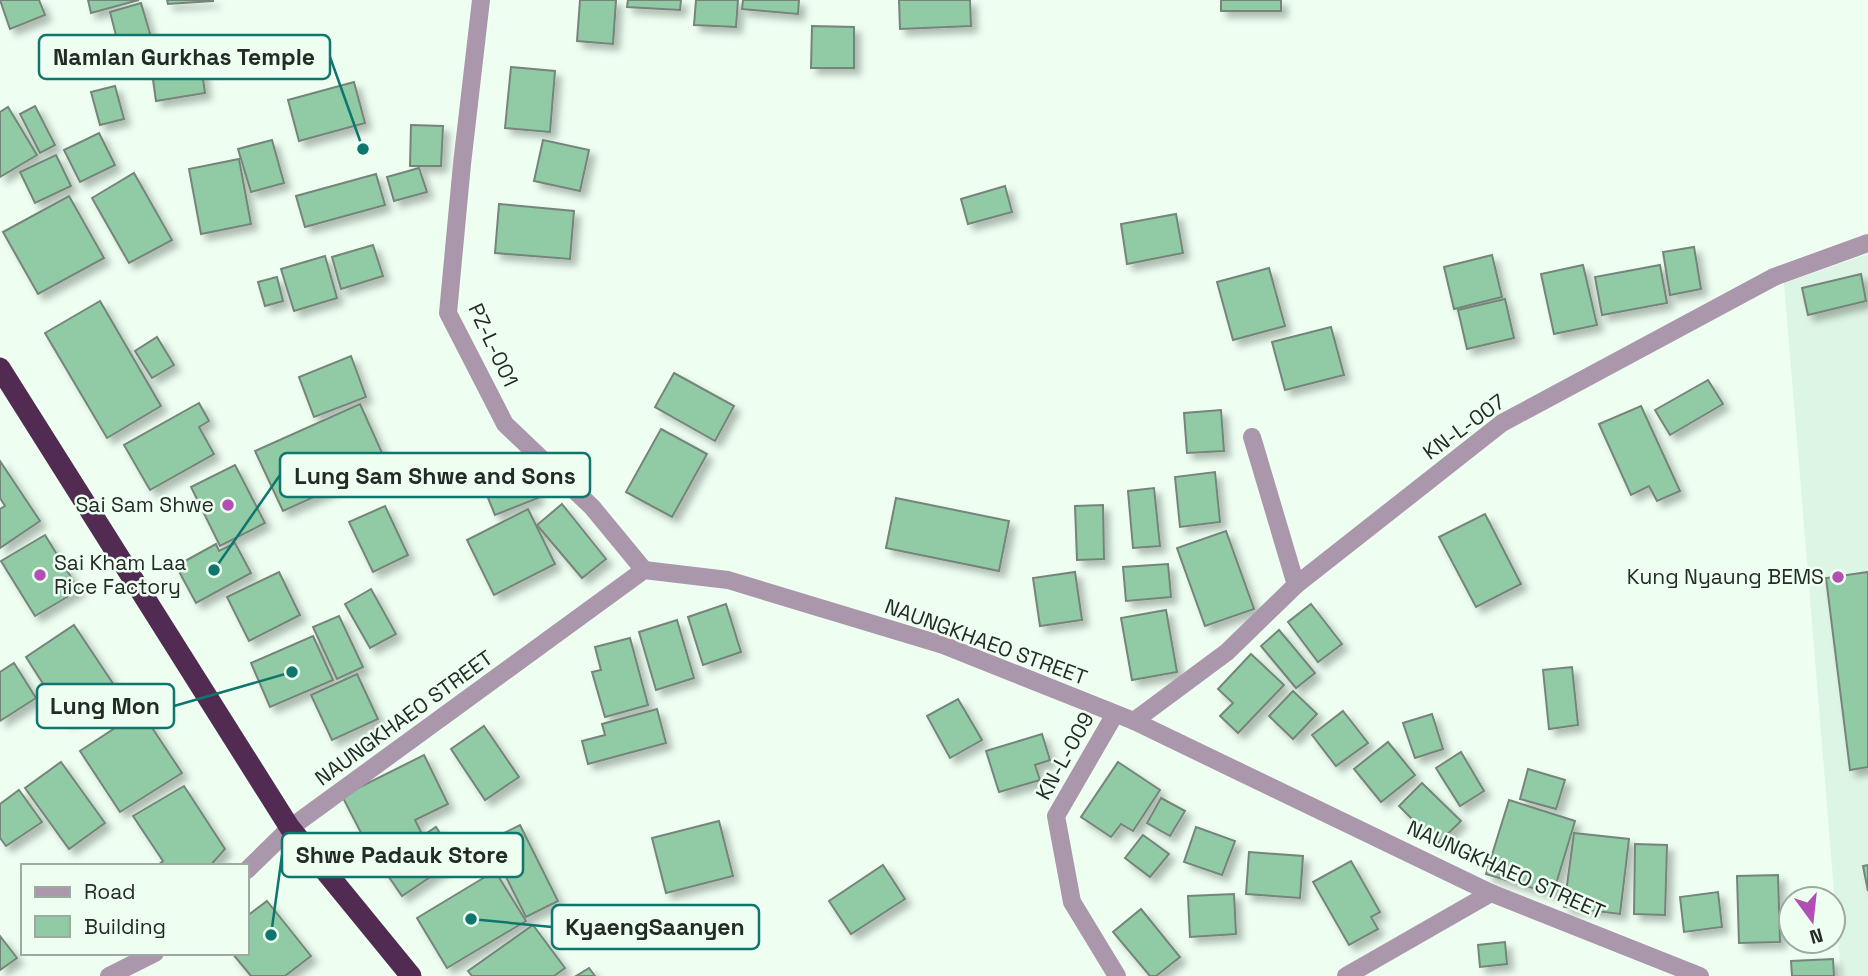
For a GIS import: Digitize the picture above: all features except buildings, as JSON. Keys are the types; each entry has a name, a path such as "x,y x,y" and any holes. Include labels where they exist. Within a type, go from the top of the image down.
{"highway":[{"path":"0,368 290,828 411,976"}],"street":[{"name":"PZ-L-001","path":"481,0 448,313 506,424 592,507 644,570"},
{"name":"KN-L-007","path":"1133,721 1227,652 1296,585 1502,423 1774,277 1868,243"},
{"path":"1252,438 1296,585"},
{"name":"NAUNGKHAEO STREET","path":"248,869 290,828 644,570 728,580 943,645 1133,721 1491,893 1700,976"},
{"name":"KN-L-009","path":"1115,714 1056,816 1072,902 1117,976"},
{"path":"1346,976 1491,893"},
{"path":"109,976 151,955"}],"shaded area":[{"name":"Kung Nyaung BEMS","path":"1868,254 1868,976 1841,976 1839,955 1847,955 1847,885 1834,885 1784,283"}],"place":[{"name":"Namlan Gurkhas Temple","path":"363,149"},
{"name":"Sai Sam Shwe","path":"228,505"},
{"name":"Lung Sam Shwe and Sons","path":"214,570"},
{"name":"Sai Kham Laa Rice Factory","path":"40,575"},
{"name":"Kung Nyaung BEMS","path":"1838,577"},
{"name":"Lung Mon","path":"292,672"},
{"name":"KyaengSaanyen","path":"471,919"},
{"name":"Shwe Padauk Store","path":"271,935"}]}
